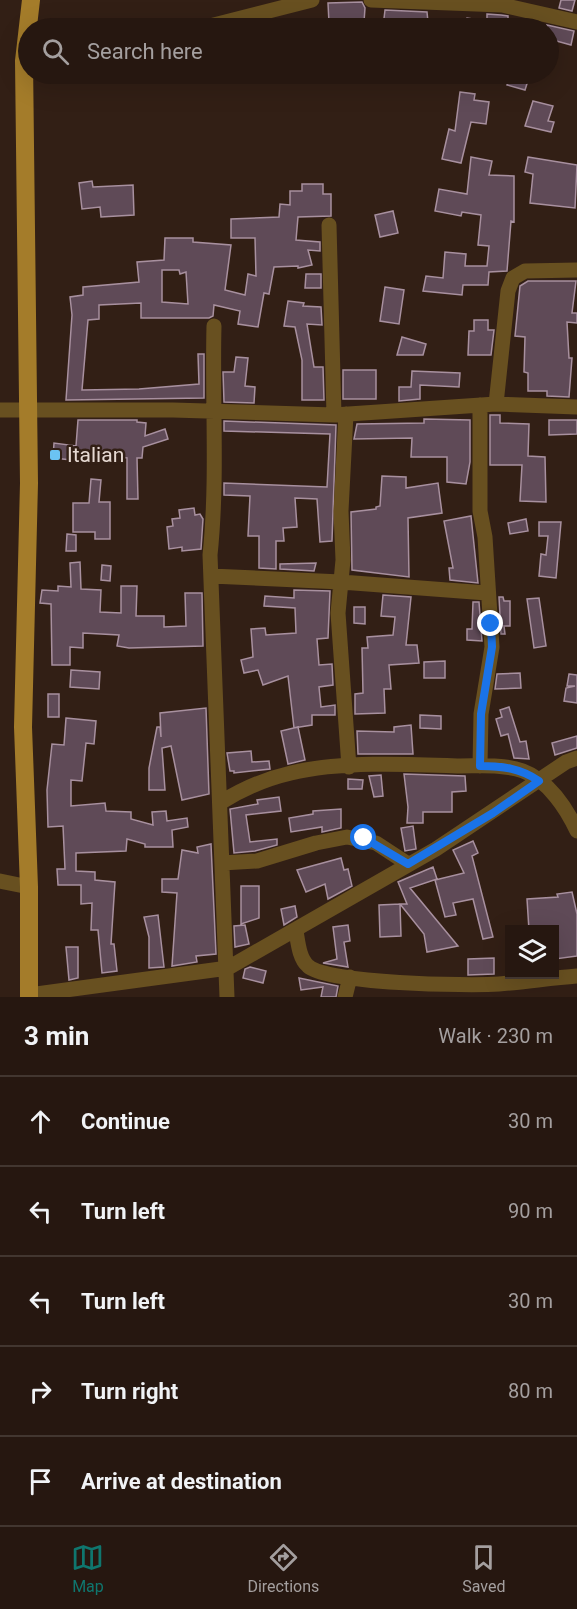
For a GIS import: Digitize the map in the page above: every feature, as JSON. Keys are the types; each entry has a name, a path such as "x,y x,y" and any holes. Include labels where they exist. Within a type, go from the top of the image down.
{"main road":[{"path":"29,18 31,0"},
{"path":"27,84 29,483 23,727 29,887 29,996"}],"street":[{"path":"241,18 312,0"},
{"path":"371,0 502,3 577,22"},
{"path":"329,225 340,415 344,561 338,636 349,767"},
{"path":"496,404 508,291 513,278 525,271 577,270"},
{"path":"214,326 212,411 215,509 211,576 228,968 227,997"},
{"path":"0,410 212,411 340,415 496,404 577,407"},
{"path":"480,405 480,511 485,537 492,647 481,714 480,766"},
{"path":"211,576 341,582 488,593"},
{"path":"29,996 228,968 296,931 493,813 566,762 577,758"},
{"path":"220,803 244,788 281,775 305,770 349,767 503,766 523,771 539,781 562,805 577,831"},
{"path":"222,863 257,861 316,843 347,837 376,843 408,864"},
{"path":"0,881 29,887"},
{"path":"296,931 299,948 308,966 316,971 350,977 408,982 497,984 577,976"},
{"path":"345,997 350,977"}],"building":[{"path":"561,0 575,0 572,11 559,8"},
{"path":"362,2 365,8 364,18 329,18 328,3"},
{"path":"385,10 427,12 428,18 384,18"},
{"path":"487,14 508,16 508,18 487,18"},
{"path":"559,28 574,31 571,45 559,42"},
{"path":"507,84 527,84 525,90"},
{"path":"460,92 475,94 474,100 489,102 486,124 471,122 461,163 442,159 449,129 455,131"},
{"path":"533,101 553,106 548,121 554,122 551,132 525,126"},
{"path":"471,157 492,161 489,175 514,176 514,222 511,221 507,271 489,272 488,285 463,285 462,295 423,291 426,276 443,278 445,252 466,254 465,266 487,266 489,246 478,245 481,215 462,212 461,216 435,211 439,189 467,194"},
{"path":"528,157 577,165 575,208 530,203 533,174 525,172"},
{"path":"92,181 93,187 133,185 134,215 101,217 100,207 82,209 79,183"},
{"path":"302,184 323,184 323,194 331,194 331,216 298,217 296,240 320,242 320,251 308,250 312,265 298,268 298,266 274,267 269,294 264,293 258,327 238,324 240,311 214,305 213,316 209,318 141,318 141,303 99,305 99,319 88,320 82,390 139,389 199,384 198,354 204,354 204,398 66,400 72,315 70,297 83,295 83,287 139,282 137,262 164,260 165,238 193,238 193,242 231,245 225,290 245,295 248,274 256,276 255,238 231,238 231,219 279,217 280,204 290,205 290,191 302,191","holes":["162,270 179,270 180,274 186,272 188,304 162,302"]},
{"path":"393,211 398,233 380,237 375,215"},
{"path":"306,274 321,274 321,288 305,288"},
{"path":"528,281 576,281 572,313 577,313 577,323 567,322 569,358 572,358 569,397 547,396 547,391 528,391 528,373 524,372 525,337 515,336 520,286"},
{"path":"385,287 404,290 399,324 380,321"},
{"path":"288,301 304,303 303,306 321,307 322,325 307,324 314,367 323,367 324,400 302,400 302,360 295,327 284,326"},
{"path":"474,320 488,320 488,330 494,330 491,355 468,355 469,331 474,331"},
{"path":"402,337 426,344 423,355 397,355"},
{"path":"236,357 248,358 245,386 255,387 254,403 224,402 223,372 234,372"},
{"path":"343,370 376,370 376,399 343,399"},
{"path":"412,371 460,373 459,387 420,385 420,399 399,401 399,387 411,387"},
{"path":"490,415 500,415 500,423 529,424 528,456 545,457 546,502 520,501 522,465 490,465"},
{"path":"424,419 470,420 470,462 466,484 447,482 447,457 411,457 412,438 354,439 357,424 424,423"},
{"path":"78,420 137,420 137,422 146,423 145,436 165,429 168,439 143,447 142,458 137,458 138,499 127,499 127,458 92,453 91,462 53,458 54,443 76,446"},
{"path":"549,420 577,420 577,434 549,435"},
{"path":"224,421 336,425 332,541 320,542 317,499 295,498 297,527 283,528 284,541 276,541 276,569 259,568 259,536 248,536 250,496 224,495 224,483 327,487 330,434 224,431"},
{"path":"382,476 406,477 406,488 438,483 442,513 408,518 409,577 352,570 351,512 376,509 380,506"},
{"path":"91,479 101,480 99,502 110,502 110,539 95,539 95,532 73,532 73,503 89,503"},
{"path":"194,508 195,515 200,514 203,519 201,549 182,551 182,547 169,549 167,527 173,526 172,519 180,518 179,510"},
{"path":"471,516 478,583 450,580 449,568 453,568 444,521"},
{"path":"526,519 528,531 510,534 508,523"},
{"path":"539,522 561,522 556,578 539,576 541,554 546,555 548,536 539,536"},
{"path":"67,534 76,535 76,551 66,551"},
{"path":"80,562 81,589 101,590 100,612 121,613 121,586 137,586 136,616 164,616 164,627 186,626 185,593 202,593 203,646 129,648 117,646 119,635 83,633 83,648 70,647 70,665 52,665 51,604 40,603 42,590 58,591 58,586 71,587 70,563"},
{"path":"316,563 314,571 280,569 280,564"},
{"path":"102,565 111,566 110,581 101,580"},
{"path":"294,590 330,591 328,638 317,639 319,665 332,664 333,685 319,687 321,707 335,705 335,715 312,715 312,725 294,728 288,676 263,685 258,670 244,673 241,660 253,657 251,629 265,628 266,635 296,633 295,608 264,606 265,596 294,598"},
{"path":"383,595 411,597 406,645 417,645 419,663 389,665 391,689 384,689 385,713 355,714 355,694 363,693 362,648 368,648 367,637 393,635 395,617 381,616"},
{"path":"499,597 503,597 504,601 510,601 510,626 504,626 505,634 501,634"},
{"path":"539,598 546,646 534,648 527,599"},
{"path":"473,602 479,602 482,641 467,640 467,629 472,629"},
{"path":"354,607 365,607 365,624 354,623"},
{"path":"445,661 445,678 424,678 424,662"},
{"path":"71,670 100,672 99,689 70,687"},
{"path":"520,673 521,688 495,689 497,674"},
{"path":"569,674 577,675 577,703 564,701 566,688 575,686 567,686"},
{"path":"48,694 59,694 59,717 48,717"},
{"path":"509,707 520,742 526,741 529,759 514,758 508,734 501,736 496,719 502,717 500,710"},
{"path":"206,708 209,794 182,800 171,746 162,748 165,790 149,790 149,768 157,727 160,727 161,737 160,713"},
{"path":"420,715 441,716 441,729 420,728"},
{"path":"66,718 96,721 94,744 86,743 82,781 71,780 71,806 105,803 106,811 131,812 131,819 153,825 152,812 166,811 167,821 187,818 188,827 172,830 173,847 145,847 145,844 127,839 126,851 76,853 76,871 95,872 95,880 115,882 111,944 114,944 117,971 102,973 98,930 91,930 92,903 81,904 81,885 58,885 57,869 65,869 63,826 48,827 47,790 52,744 64,745"},
{"path":"411,725 413,754 358,754 357,731 394,732 394,727"},
{"path":"298,727 305,760 288,764 281,731"},
{"path":"577,736 577,748 555,755 552,743"},
{"path":"251,751 252,762 269,761 270,769 234,773 230,771 227,753"},
{"path":"404,774 465,776 466,791 452,792 452,812 423,812 423,823 407,823 408,807"},
{"path":"381,775 383,796 374,797 369,776"},
{"path":"348,779 363,780 362,789 348,789"},
{"path":"279,797 281,811 246,815 250,842 277,839 277,845 255,851 234,853 230,809 258,804 257,800"},
{"path":"341,809 341,828 322,832 322,827 291,832 289,818 313,814 313,811"},
{"path":"413,826 416,849 405,851 401,828"},
{"path":"473,841 478,853 472,856 493,937 483,939 473,899 453,903 456,915 445,917 435,880 464,873 453,850"},
{"path":"211,844 216,954 196,956 197,962 172,966 177,893 162,892 162,879 178,879 182,850 198,853 197,847"},
{"path":"341,858 344,870 348,869 352,886 328,899 325,884 306,892 297,870"},
{"path":"433,867 437,879 410,888 458,946 427,952 424,934 400,904 407,904 398,882"},
{"path":"241,886 259,886 259,918 241,924"},
{"path":"572,892 577,914 577,956 559,958 559,925 529,925 527,899 558,897 557,894"},
{"path":"400,904 401,936 380,937 379,905"},
{"path":"295,906 297,917 284,925 281,909"},
{"path":"158,915 164,967 149,968 149,937 144,917"},
{"path":"245,925 249,944 235,947 234,926"},
{"path":"348,925 350,941 344,942 348,967 323,963 337,959 333,927"},
{"path":"66,947 78,947 78,978 69,980"},
{"path":"494,958 494,974 468,975 468,959"},
{"path":"250,967 266,971 263,983 243,978 245,969"},
{"path":"299,978 338,986 336,997 321,997 323,987 301,990"}],"place":[{"name":"Italian","path":"55,455"}],"route":[{"path":"364,838 376,843 408,864 493,813 539,781 523,771 503,766 480,766 481,714 492,647 491,624"}]}
